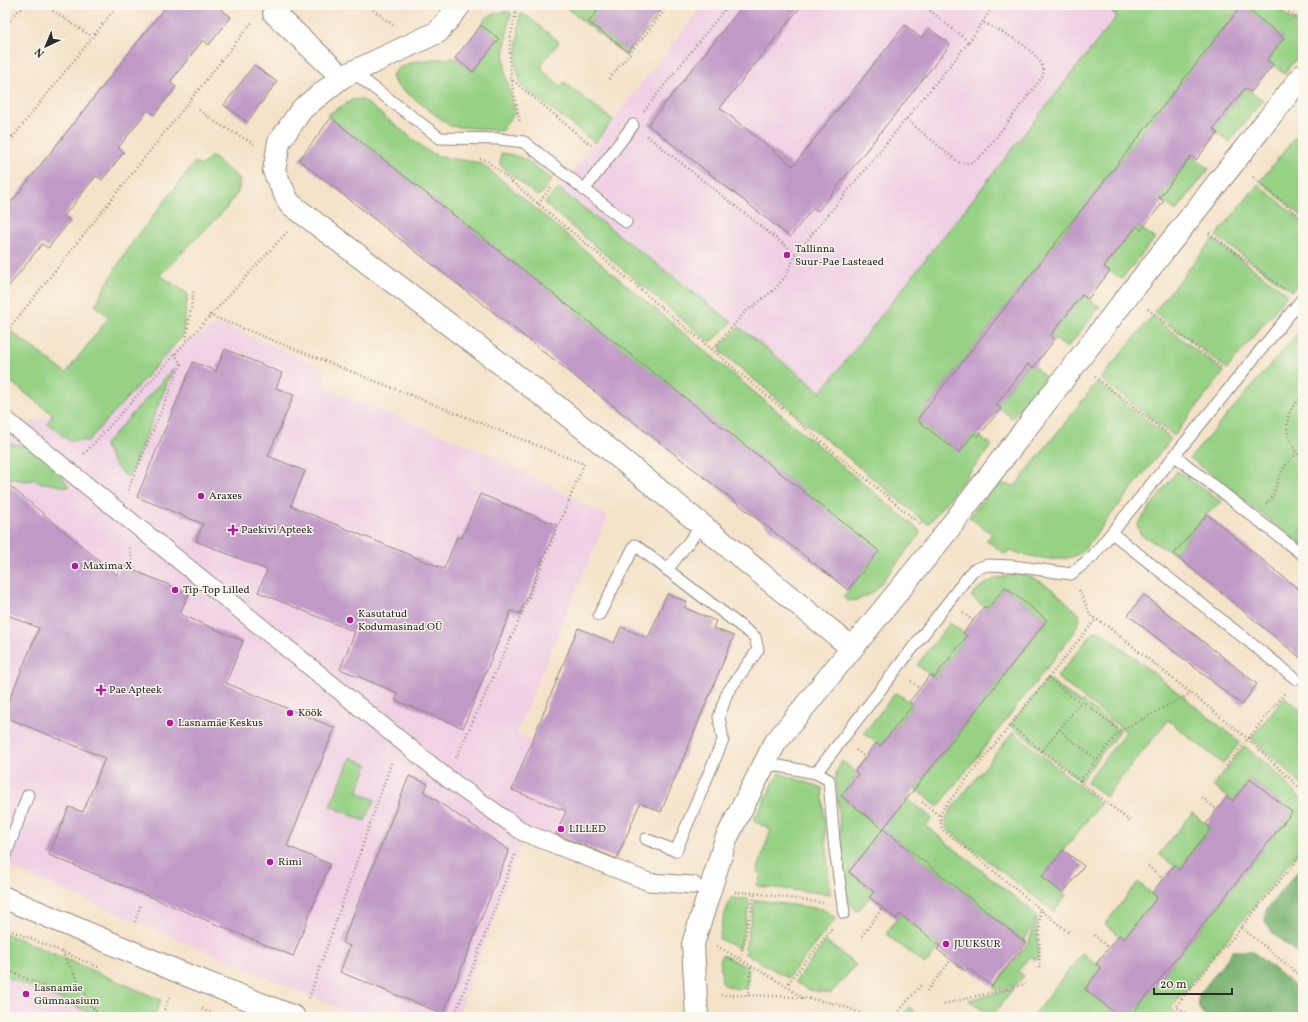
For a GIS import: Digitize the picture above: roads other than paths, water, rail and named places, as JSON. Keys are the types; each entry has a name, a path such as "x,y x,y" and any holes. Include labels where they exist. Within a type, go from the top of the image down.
{"street":[{"path":"281,5 274,13 348,75"},
{"path":"460,5 438,32 348,75 302,109 279,142 274,171 289,203 555,405 852,648"},
{"path":"697,1017 693,944 726,839 763,763 775,743 940,540 1129,294 1303,75"},
{"path":"5,419 399,740 447,778 523,832 649,882 693,885"},
{"path":"5,898 179,972 300,1010"}],"lane":[{"path":"348,75 440,138 499,139 524,142 626,222"},
{"path":"584,190 633,125"},
{"path":"816,773 973,570 987,565 1071,574 1092,557 1301,300"},
{"path":"1175,456 1303,555"},
{"path":"667,570 702,525"},
{"path":"1112,533 1296,679"},
{"path":"599,615 635,545 755,637 758,650 727,693 719,717 723,740 676,851 646,839"},
{"path":"763,763 816,773 829,780 834,842 844,913"},
{"path":"5,856 28,795"}],"place":[{"name":"Tallinna Suur-Pae Lasteaed","path":"787,255"},
{"name":"Araxes","path":"201,496"},
{"name":"Paekivi Apteek","path":"233,530"},
{"name":"Maxima X","path":"75,566"},
{"name":"Tip-Top Lilled","path":"175,590"},
{"name":"Kasutatud Kodumasinad OÜ","path":"350,620"},
{"name":"Pae Apteek","path":"101,690"},
{"name":"Köök","path":"290,713"},
{"name":"Lasnamäe Keskus","path":"170,723"},
{"name":"LILLED","path":"561,829"},
{"name":"Rimi","path":"270,862"},
{"name":"JUUKSUR","path":"946,944"},
{"name":"Lasnamäe Gümnaasium","path":"26,994"}]}
